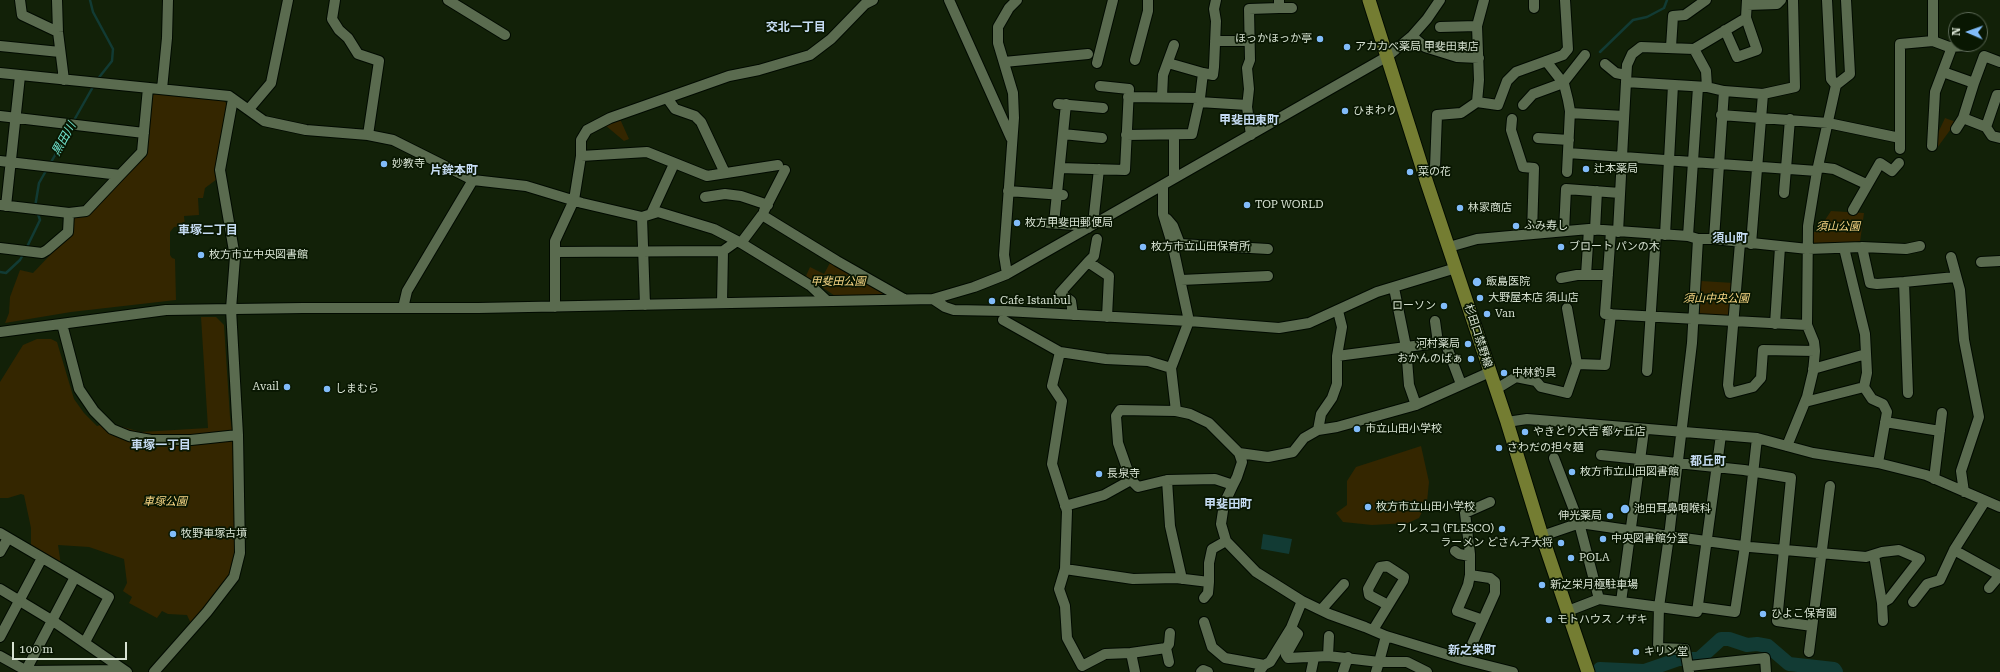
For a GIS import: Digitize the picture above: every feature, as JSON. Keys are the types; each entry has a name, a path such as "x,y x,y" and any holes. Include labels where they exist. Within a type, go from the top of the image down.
{"main road":[{"name":"杉田口禁野線","path":"1369,0 1388,56 1424,174 1496,387 1542,536 1588,672"}],"street":[{"path":"20,0 22,15 58,32"},
{"path":"57,0 58,32 64,80"},
{"path":"162,90 167,38 168,0"},
{"path":"249,109 271,83 288,0"},
{"path":"335,0 332,19 339,30 348,38 358,54 379,61 368,135"},
{"path":"448,0 505,35"},
{"path":"555,307 555,241 574,200 581,156 581,140 587,130 610,118 729,76 759,70 810,55 831,39 865,4 873,0"},
{"path":"949,0 1012,138"},
{"path":"1007,274 1004,255 1008,191 1013,149 1012,138 1014,118 1013,93 998,42 998,27 1017,0"},
{"path":"1097,63 1112,0"},
{"path":"1135,60 1140,30 1148,11 1148,0"},
{"path":"1168,63 1203,73 1212,74 1216,21 1214,9 1216,0"},
{"path":"0,332 166,310 555,307 933,299 974,287 1007,274 1388,56 1412,36 1427,19 1440,0"},
{"path":"1477,102 1479,58 1477,26 1484,0"},
{"path":"1424,174 1435,168 1437,115 1461,113 1477,102 1498,105 1508,80 1516,72 1563,55 1568,49 1565,0"},
{"path":"1671,47 1673,16 1685,15 1706,0"},
{"path":"1725,30 1737,57 1756,50 1746,18 1747,3 1778,4 1781,0"},
{"path":"1605,64 1616,73 1626,78 1673,85 1763,94 1796,87 1793,0"},
{"path":"1827,0 1831,79 1836,85"},
{"path":"1787,446 1805,402 1813,369 1815,351 1812,335 1807,325 1808,226 1818,169 1836,85 1850,74 1846,0"},
{"path":"1932,0 1933,41"},
{"path":"1251,135 1247,105 1249,89 1247,68 1250,60 1249,9 1279,4 1292,8"},
{"path":"1746,18 1694,49 1641,47 1632,54 1627,65 1620,193 1608,275 1605,314 1807,325"},
{"path":"1440,27 1477,26"},
{"path":"1412,36 1425,47 1456,57 1479,58"},
{"path":"1215,41 1250,41"},
{"path":"1900,149 1900,44 1933,41 1948,46"},
{"path":"1162,97 1163,74 1174,45"},
{"path":"0,46 60,52"},
{"path":"1688,236 1693,163 1702,87 1706,71 1694,49"},
{"path":"1932,146 1935,92 1950,52"},
{"path":"1956,129 1964,118 1974,82 1985,52 2000,62"},
{"path":"1004,62 1088,54"},
{"path":"1523,105 1533,94 1563,83 1585,55"},
{"path":"1546,61 1563,83 1568,100 1570,113 1567,172"},
{"path":"1,71 20,76 229,96 249,109 259,118 271,122 306,130 368,135 393,140 473,180 526,186 574,200 647,215 658,212 714,229 739,242 811,286 828,301"},
{"path":"1943,72 1974,82"},
{"path":"1126,135 1192,134 1200,100 1203,73"},
{"path":"20,76 15,118 5,162 3,206 36,210 69,213 86,211 142,152 148,88"},
{"path":"1647,371 1668,161 1673,85"},
{"path":"1060,168 1125,170 1129,89 1100,86"},
{"path":"1714,239 1721,115 1724,91"},
{"path":"1763,94 1757,167 1735,321 1728,385 1730,393 1753,387 1761,378 1764,350 1815,351"},
{"path":"1986,127 1997,95 2000,95"},
{"path":"1128,98 1162,97 1247,105"},
{"path":"667,98 675,109 695,116 701,122 725,173"},
{"path":"154,672 207,612 234,577 240,553 238,434 231,309 235,257 220,170 233,100"},
{"path":"1090,226 1050,223 1061,194 1060,168 1063,134 1062,104 1103,108"},
{"path":"1570,113 1624,116"},
{"path":"1721,115 1828,123 1900,138"},
{"path":"0,116 144,133"},
{"path":"1964,118 1986,127 1992,136 2000,138"},
{"path":"1512,119 1511,130 1523,167 1534,168 1532,233"},
{"path":"1784,193 1790,119"},
{"path":"1063,134 1102,138"},
{"path":"1174,135 1174,178"},
{"path":"1538,138 1569,140"},
{"path":"555,252 723,251 739,242 762,215 768,205 782,168 707,176 647,152 581,156"},
{"path":"1568,153 1786,169 1834,170 1866,184"},
{"path":"5,162 120,175"},
{"path":"1853,210 1866,184 1880,163 1892,171 1899,163"},
{"path":"645,305 642,252 647,215 674,164"},
{"path":"1090,226 1099,169"},
{"path":"404,308 407,291 473,180"},
{"path":"1163,186 1163,214 1181,280 1189,321 1171,368 1176,411"},
{"path":"1564,231 1566,190 1620,193"},
{"path":"1008,191 1061,194"},
{"path":"1586,275 1598,191"},
{"path":"705,197 725,194 741,196 768,205"},
{"path":"0,248 42,253 68,232 69,213"},
{"path":"1163,214 1173,226 1180,244 1268,249"},
{"path":"762,215 837,261 904,299"},
{"path":"1449,247 1477,239 1532,233 1592,229 1615,232 1688,236 1698,240 1714,239 1808,249 1862,247 1906,250 1920,246"},
{"path":"1074,314 1071,301 1060,293 1094,256 1097,239"},
{"path":"1698,240 1694,320 1678,464 1659,607 1658,648 1685,649 1688,665 1765,658 1766,672"},
{"path":"1775,324 1780,247"},
{"path":"1862,247 1870,283 1877,284 1955,277"},
{"path":"1844,248 1863,324 1867,373 1864,387 1872,400 1883,404 1887,412 1878,463"},
{"path":"722,303 723,251"},
{"path":"1951,257 1955,277 1960,290 1964,340 1978,418 1961,472 1964,492"},
{"path":"1981,262 2000,261"},
{"path":"1088,262 1109,276 1107,317"},
{"path":"933,299 945,307 954,310 1004,315 1074,314 1279,328 1309,323 1377,292 1456,268"},
{"path":"1561,278 1586,275 1608,275"},
{"path":"1181,280 1268,276"},
{"path":"1904,282 1908,393"},
{"path":"1394,288 1406,347 1409,383 1416,405"},
{"path":"1496,387 1498,388 1516,377 1536,381 1541,387 1567,393 1577,364 1567,308"},
{"path":"1318,430 1321,414 1332,398 1337,384 1337,356 1342,327 1338,311"},
{"path":"1577,364 1605,365 1611,314"},
{"path":"1004,315 1060,352 1106,359 1148,361 1171,368"},
{"path":"1435,321 1438,343"},
{"path":"62,324 79,389 94,411 112,429 129,436 151,440 191,440 238,434"},
{"path":"1337,356 1445,342 1461,384"},
{"path":"1060,352 1052,386 1062,401 1052,464 1065,506 1066,569 1059,589 1065,606 1067,638 1083,670 1105,654 1131,653 1166,648"},
{"path":"1813,369 1866,354"},
{"path":"1239,453 1268,457 1293,452 1304,438 1318,430 1337,427 1416,405 1490,372"},
{"path":"1805,402 1864,387"},
{"path":"1233,485 1215,479 1167,480 1138,487 1131,480 1118,443 1116,416 1120,410 1176,411 1190,414 1209,423 1239,453 1242,462 1233,485 1224,504 1221,524 1226,540 1256,572 1321,610 1386,636 1465,660 1513,672"},
{"path":"1934,479 1942,413"},
{"path":"1507,422 1527,419 1644,430 1682,431 1757,438 1813,453 1878,463 1934,479 2000,507"},
{"path":"1885,422 1940,431"},
{"path":"1621,602 1632,532 1644,430"},
{"path":"1568,611 1599,599 1697,612 1708,541 1721,435"},
{"path":"1698,607 1735,612 1746,546 1757,438"},
{"path":"1601,455 1718,467 1791,478 1777,621 1812,626"},
{"path":"1554,458 1579,524 1599,599"},
{"path":"1065,506 1104,495 1131,480"},
{"path":"1167,480 1170,526 1182,579"},
{"path":"1809,652 1823,554 1830,486"},
{"path":"1913,602 1927,584 1940,580 1954,550 1985,501"},
{"path":"1483,620 1457,611 1468,585 1470,574 1470,556 1461,514 1490,502"},
{"path":"1542,536 1579,524 1632,532 1823,554 1866,557 1899,550 1920,559 1889,599 1882,603"},
{"path":"0,552 4,535 109,597 85,642"},
{"path":"1204,598 1208,593 1209,563 1212,550 1226,540"},
{"path":"1954,550 1999,575 1989,588"},
{"path":"1454,551 1459,554 1470,556"},
{"path":"1874,555 1882,603 1883,621"},
{"path":"0,637 42,558"},
{"path":"1066,569 1133,579 1182,579 1209,582"},
{"path":"1465,660 1496,593 1495,582 1490,578 1470,574"},
{"path":"26,671 75,577"},
{"path":"1321,610 1344,584"},
{"path":"0,589 85,642 124,671"},
{"path":"1204,622 1212,647 1225,658 1261,668 1270,662 1291,628 1302,600"},
{"path":"1373,630 1388,605"},
{"path":"1291,628 1298,634 1286,655 1288,658 1314,658 1328,656 1348,657 1379,662 1407,662 1427,672"},
{"path":"1169,662 1166,648 1169,644 1170,632"},
{"path":"1328,656 1329,636"},
{"path":"1376,672 1386,636"},
{"path":"1131,653 1135,672"},
{"path":"0,656 26,671 124,671"},
{"path":"1343,672 1348,657"},
{"path":"1311,672 1314,658"},
{"path":"1201,672 1203,670 1208,672"}],"green space":[{"path":"156,93 224,100 227,105 217,179 205,188 203,198 198,198 199,215 184,216 185,226 174,227 170,232 170,255 175,259 176,300 71,312 5,323 9,313 10,297 20,270 33,273 71,233 72,213 82,215 145,152 150,97"},
{"path":"1945,118 1956,122 1937,148 1933,150 1937,135"},
{"path":"620,119 629,139 624,141 605,125"},
{"name":"須山公園","path":"1831,211 1864,213 1860,242 1814,243 1811,232 1817,232"},
{"name":"甲斐田公園","path":"831,261 888,296 835,296 806,276 810,267 824,274"},
{"name":"須山中央公園","path":"1701,281 1734,283 1731,316 1699,314"},
{"name":"車塚公園","path":"201,317 216,317 224,325 230,417 236,452 237,563 234,577 193,628 187,615 168,614 162,611 157,618 129,603 132,597 123,591 127,583 124,559 89,547 58,545 61,565 31,546 31,528 24,495 21,494 8,498 0,498 0,382 23,345 37,339 51,339 57,342 74,399 84,413 97,426 108,423 141,432 208,428"},
{"path":"1421,446 1429,482 1427,502 1419,518 1408,523 1372,525 1343,522 1336,513 1347,505 1347,481 1356,467"}],"water":[{"path":"1263,534 1292,539 1289,554 1261,549"}],"waterway":[{"name":"黒田川","path":"90,0 93,12 113,49 112,61 97,80"},
{"path":"1600,52 1633,20 1647,17 1664,8 1667,0"},
{"name":"黒田川","path":"73,122 94,85"},
{"name":"黒田川","path":"50,164 71,127"},
{"name":"黒田川","path":"35,207 39,183 47,169"},
{"name":"黒田川","path":"26,249 40,220 37,211"},
{"name":"黒田川","path":"0,272 6,273 20,260 24,253"},
{"path":"1599,672 1600,669 1644,671 1679,659 1699,659 1721,639 1729,639 1747,645 1757,644 1768,646 1789,664 1834,669 1836,672"}],"place":[{"name":"ほっかほっか亭","path":"1320,39"},
{"name":"アカカベ薬局 甲斐田東店","path":"1347,47"},
{"name":"ひまわり","path":"1345,111"},
{"name":"妙教寺","path":"384,164"},
{"name":"辻本薬局","path":"1586,169"},
{"name":"菜の花","path":"1410,172"},
{"name":"TOP WORLD","path":"1247,205"},
{"name":"林家商店","path":"1460,208"},
{"name":"枚方甲斐田郵便局","path":"1017,223"},
{"name":"ふみ寿し","path":"1516,226"},
{"name":"枚方市立山田保育所","path":"1143,247"},
{"name":"ブロート パンの木","path":"1561,247"},
{"name":"枚方市立中央図書館","path":"201,255"},
{"name":"飯島医院","path":"1477,282"},
{"name":"大野屋本店 須山店","path":"1480,298"},
{"name":"Cafe Istanbul","path":"992,301"},
{"name":"ローソン","path":"1444,306"},
{"name":"Van","path":"1487,314"},
{"name":"河村薬局","path":"1468,344"},
{"name":"おかんのばぁ","path":"1471,359"},
{"name":"中林釣具","path":"1504,373"},
{"name":"Avail","path":"287,387"},
{"name":"しまむら","path":"327,389"},
{"name":"市立山田小学校","path":"1357,429"},
{"name":"やきとり大吉 都ヶ丘店","path":"1525,432"},
{"name":"さわだの担々麺","path":"1499,448"},
{"name":"枚方市立山田図書館","path":"1572,472"},
{"name":"長泉寺","path":"1099,474"},
{"name":"枚方市立山田小学校","path":"1368,507"},
{"name":"池田耳鼻咽喉科","path":"1625,509"},
{"name":"伸光薬局","path":"1610,516"},
{"name":"フレスコ (FLESCO)","path":"1502,529"},
{"name":"牧野車塚古墳","path":"173,534"},
{"name":"中央図書館分室","path":"1603,539"},
{"name":"ラーメン どさん子大将","path":"1561,543"},
{"name":"POLA","path":"1571,558"},
{"name":"新之栄月極駐車場","path":"1542,585"},
{"name":"ひよこ保育園","path":"1763,614"},
{"name":"モトハウス ノザキ","path":"1549,620"},
{"name":"キリン堂","path":"1636,652"}],"district":[{"name":"交北一丁目","path":"796,27"},
{"name":"甲斐田東町","path":"1249,120"},
{"name":"片鉾本町","path":"454,170"},
{"name":"車塚二丁目","path":"208,230"},
{"name":"須山町","path":"1730,238"},
{"name":"車塚一丁目","path":"161,445"},
{"name":"都丘町","path":"1708,461"},
{"name":"甲斐田町","path":"1228,504"},
{"name":"新之栄町","path":"1472,650"}]}
